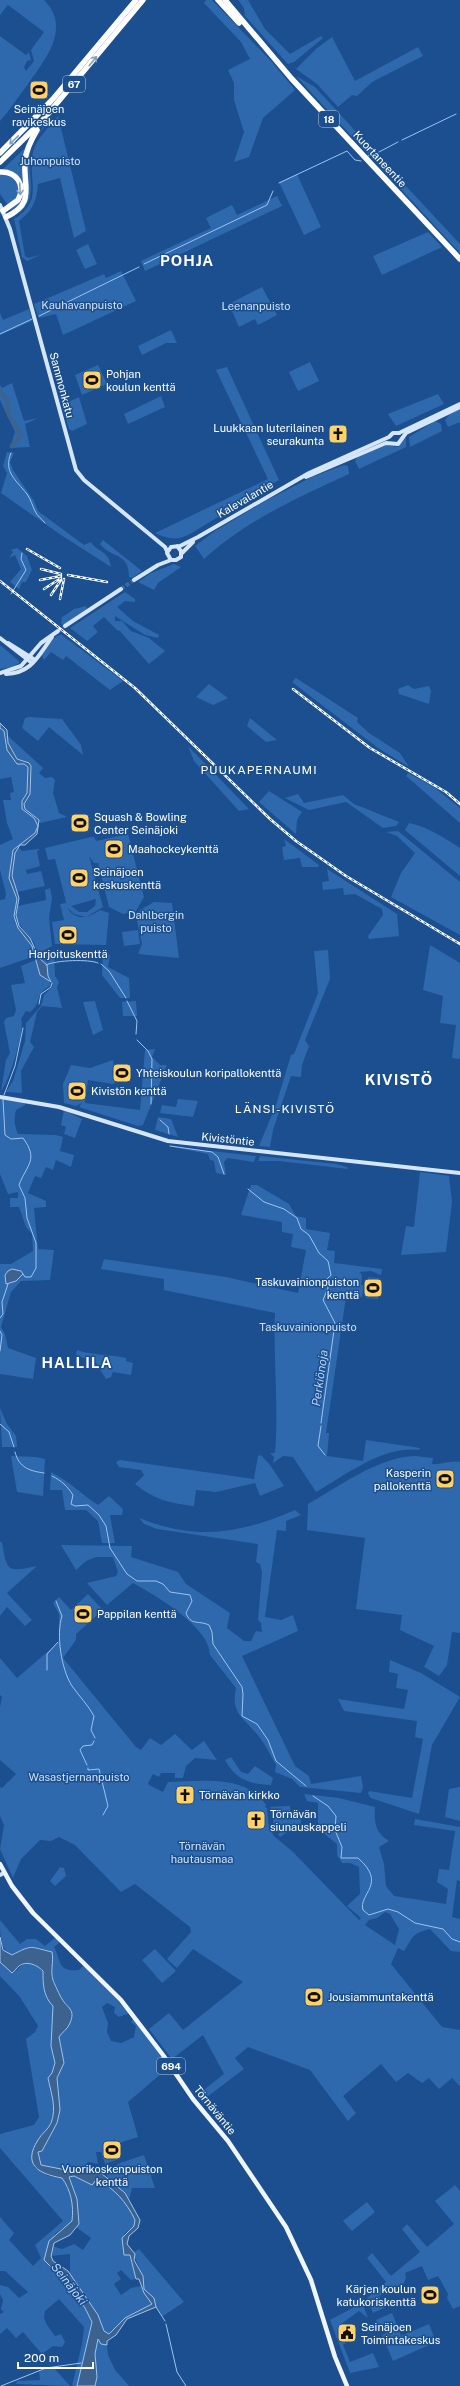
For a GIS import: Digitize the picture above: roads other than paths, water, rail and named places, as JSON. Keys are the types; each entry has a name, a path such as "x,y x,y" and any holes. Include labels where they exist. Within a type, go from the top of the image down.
{"highway":[{"path":"118,20 130,0"},
{"name":"67","path":"0,153 57,94 136,0"},
{"name":"67","path":"0,162 42,121 143,0"},
{"name":"Kuortaneentie","path":"218,0 287,72 460,259"},
{"name":"Kuortaneentie","path":"225,0 287,72"},
{"path":"6,217 20,208 25,200 27,188 26,155 30,140 42,121"},
{"path":"0,172 14,175 22,188 18,200 2,208"}],"main road":[{"name":"Sammonkatu","path":"2,208 6,217 76,470 84,480 154,538 167,552 171,560"},
{"path":"460,403 399,433 393,433 389,437 391,443 398,444 402,438 419,426 460,408"},
{"path":"399,433 402,438"},
{"name":"Kalevalantie","path":"167,552 175,546 198,537 302,478 389,437"},
{"name":"Kalevalantie","path":"302,478 373,448 391,443"},
{"name":"Kalevalantie","path":"171,560 178,560 182,552 198,537"},
{"name":"Sammonkatu","path":"154,538 175,546"},
{"path":"175,546 182,552"},
{"path":"158,565 167,552"},
{"path":"134,580 158,565 171,560"},
{"path":"65,626 121,589"},
{"path":"0,673 16,668 41,643 58,631"},
{"path":"0,673 25,670 34,661 53,635"},
{"path":"2,639 34,661"},
{"name":"Kivistöntie","path":"0,1097 59,1107 168,1141 460,1173"},
{"name":"Törnäväntie","path":"0,1864 2,1874 33,1913 121,2000 160,2050 193,2099 230,2143 294,2240 311,2280 338,2368 347,2386"},
{"name":"Törnäväntie","path":"330,2338 350,2386"}],"water":[{"path":"0,723 7,730 8,743 17,759 29,763 31,766 30,794 24,804 25,809 39,820 37,834 25,845 20,845 15,853 12,876 19,898 16,915 19,926 30,938 39,958 47,965 48,976 51,982 40,975 32,946 18,928 14,916 17,899 9,878 13,850 35,833 38,826 34,818 22,809 22,801 27,793 28,767 24,764 17,764 7,750 4,731 0,728"},
{"path":"12,1269 21,1271 23,1274 16,1281 6,1284 5,1275"},
{"name":"Seinäjoki","path":"0,1937 3,1950 12,1955 28,1948 52,1952 53,1980 72,2015 69,2025 59,2037 64,2063 57,2078 60,2110 57,2123 42,2151 38,2152 41,2165 61,2169 67,2173 80,2167 86,2167 101,2173 125,2193 140,2220 138,2228 129,2236 127,2244 135,2254 134,2260 143,2276 144,2289 154,2298 156,2307 127,2319 116,2335 107,2341 107,2345 101,2344 98,2339 95,2354 97,2377 95,2386 77,2386 92,2322 85,2308 62,2278 44,2260 49,2241 72,2221 73,2210 70,2193 62,2178 40,2171 32,2162 33,2149 50,2125 53,2117 53,2100 48,2078 52,2073 55,2063 51,2046 53,2006 45,1994 43,1971 40,1968 26,1963 19,1966 12,1973 0,1962","holes":["74,2176 92,2185 96,2180 114,2191 124,2202 135,2220 134,2226 122,2238 124,2255 130,2255 136,2279 139,2279 144,2293 152,2304 125,2318 109,2334 104,2331 98,2315 68,2271 53,2261 51,2256 54,2243 70,2235 79,2224 77,2199 69,2177"]}],"waterway":[{"path":"402,140 456,114"},
{"path":"379,152 398,142"},
{"path":"279,183 347,151 355,160 361,161"},
{"path":"368,156 374,154"},
{"path":"144,264 267,205 273,191"},
{"path":"39,316 139,267"},
{"path":"0,334 32,319"},
{"path":"0,392 7,400 9,415 21,435 12,446"},
{"path":"11,453 9,460 10,471 15,480 30,498 38,516 45,523"},
{"path":"11,594 26,570 21,559 22,553"},
{"name":"Perkiönoja","path":"46,965 57,962 72,961 98,963"},
{"name":"Perkiönoja","path":"101,964 109,971 126,998"},
{"path":"39,1004 41,994 51,987 52,983"},
{"name":"Perkiönoja","path":"127,1001 137,1021 136,1034"},
{"path":"4,1095 15,1066 23,1028"},
{"name":"Perkiönoja","path":"137,1040 148,1051 152,1059 151,1104"},
{"path":"3,1099 5,1135 11,1139 23,1138 28,1145 31,1157 19,1185 25,1198 27,1218 36,1243 36,1268 31,1277 25,1277 23,1274"},
{"name":"Perkiönoja","path":"160,1120 168,1127 169,1134"},
{"name":"Perkiönoja","path":"170,1146 212,1152 218,1157 224,1174"},
{"name":"Perkiönoja","path":"248,1189 264,1202 284,1209 297,1218 301,1229 309,1235 319,1253 328,1261 331,1275 326,1280 328,1288 323,1300 335,1323 321,1423"},
{"path":"0,1318 3,1314 2,1302 8,1284"},
{"path":"0,1331 2,1335 0,1351"},
{"path":"0,1424 9,1432 14,1447"},
{"name":"Perkiönoja","path":"321,1426 318,1446 325,1455"},
{"path":"15,1452 19,1462 26,1468 44,1473"},
{"path":"52,1476 69,1489 73,1495 71,1504 75,1506 88,1505 99,1515 106,1526 110,1548 127,1574 137,1581 156,1581 163,1584 170,1592 190,1595 192,1601 186,1613 188,1617 190,1620 209,1625 212,1632 213,1644 242,1687 242,1716 257,1724 268,1740 276,1761 306,1786"},
{"path":"56,1601 62,1616 59,1632 62,1661 72,1686 94,1716 91,1730 95,1738"},
{"path":"47,1670 47,1654 58,1642"},
{"path":"87,1765 80,1750 83,1746 92,1745 94,1741"},
{"path":"88,1768 88,1770 99,1769 108,1806 103,1815"},
{"path":"313,1796 328,1806 336,1816 335,1830 342,1847 341,1858 358,1858 367,1867 371,1875 370,1888 364,1899 363,1910 369,1915 388,1909 398,1912 415,1923 443,1929 452,1939 460,1942"},
{"path":"156,2307 165,2321"},
{"path":"166,2324 177,2372 186,2386"},
{"path":"1,2386 46,2368 81,2363"}],"tunnel":[{"path":"121,589 134,580"},
{"path":"58,631 65,626"}],"railway":[{"path":"27,549 60,568"},
{"path":"41,569 61,574"},
{"path":"68,575 107,582"},
{"path":"40,580 61,576"},
{"path":"44,589 61,578"},
{"path":"60,599 64,579"},
{"path":"51,595 61,580"},
{"path":"0,581 135,688 270,819 296,841 346,876 460,944"},
{"path":"293,689 370,748 446,792 460,804"}],"place":[{"name":"Seinäjoen ravikeskus","path":"39,90"},
{"name":"Pohjan koulun kenttä","path":"92,380"},
{"name":"Luukkaan luterilainen seurakunta","path":"338,434"},
{"name":"Squash & Bowling Center Seinäjoki","path":"80,823"},
{"name":"Maahockeykenttä","path":"114,849"},
{"name":"Seinäjoen keskuskenttä","path":"79,878"},
{"name":"Harjoituskenttä","path":"68,935"},
{"name":"Yhteiskoulun koripallokenttä","path":"122,1073"},
{"name":"Kivistön kenttä","path":"77,1091"},
{"name":"Taskuvainionpuiston kenttä","path":"373,1288"},
{"name":"Kasperin pallokenttä","path":"445,1479"},
{"name":"Pappilan kenttä","path":"83,1614"},
{"name":"Törnävän kirkko","path":"185,1795"},
{"name":"Törnävän siunauskappeli","path":"256,1820"},
{"name":"Jousiammuntakenttä","path":"314,1997"},
{"name":"Vuorikoskenpuiston kenttä","path":"112,2150"},
{"name":"Kärjen koulun katukoriskenttä","path":"430,2295"},
{"name":"Seinäjoen Toimintakeskus","path":"347,2333"}],"district":[{"name":"POHJA","path":"187,260"},
{"name":"PUUKAPERNAUMI","path":"259,770"},
{"name":"KIVISTÖ","path":"399,1079"},
{"name":"LÄNSI-KIVISTÖ","path":"285,1109"},
{"name":"HALLILA","path":"77,1362"}],"park label":[{"name":"Juhonpuisto","path":"50,161"},
{"name":"Kauhavanpuisto","path":"82,305"},
{"name":"Leenanpuisto","path":"256,306"},
{"name":"Dahlbergin puisto","path":"156,921"},
{"name":"Taskuvainionpuisto","path":"308,1327"},
{"name":"Wasastjernanpuisto","path":"79,1777"},
{"name":"Törnävän hautausmaa","path":"202,1852"}]}
